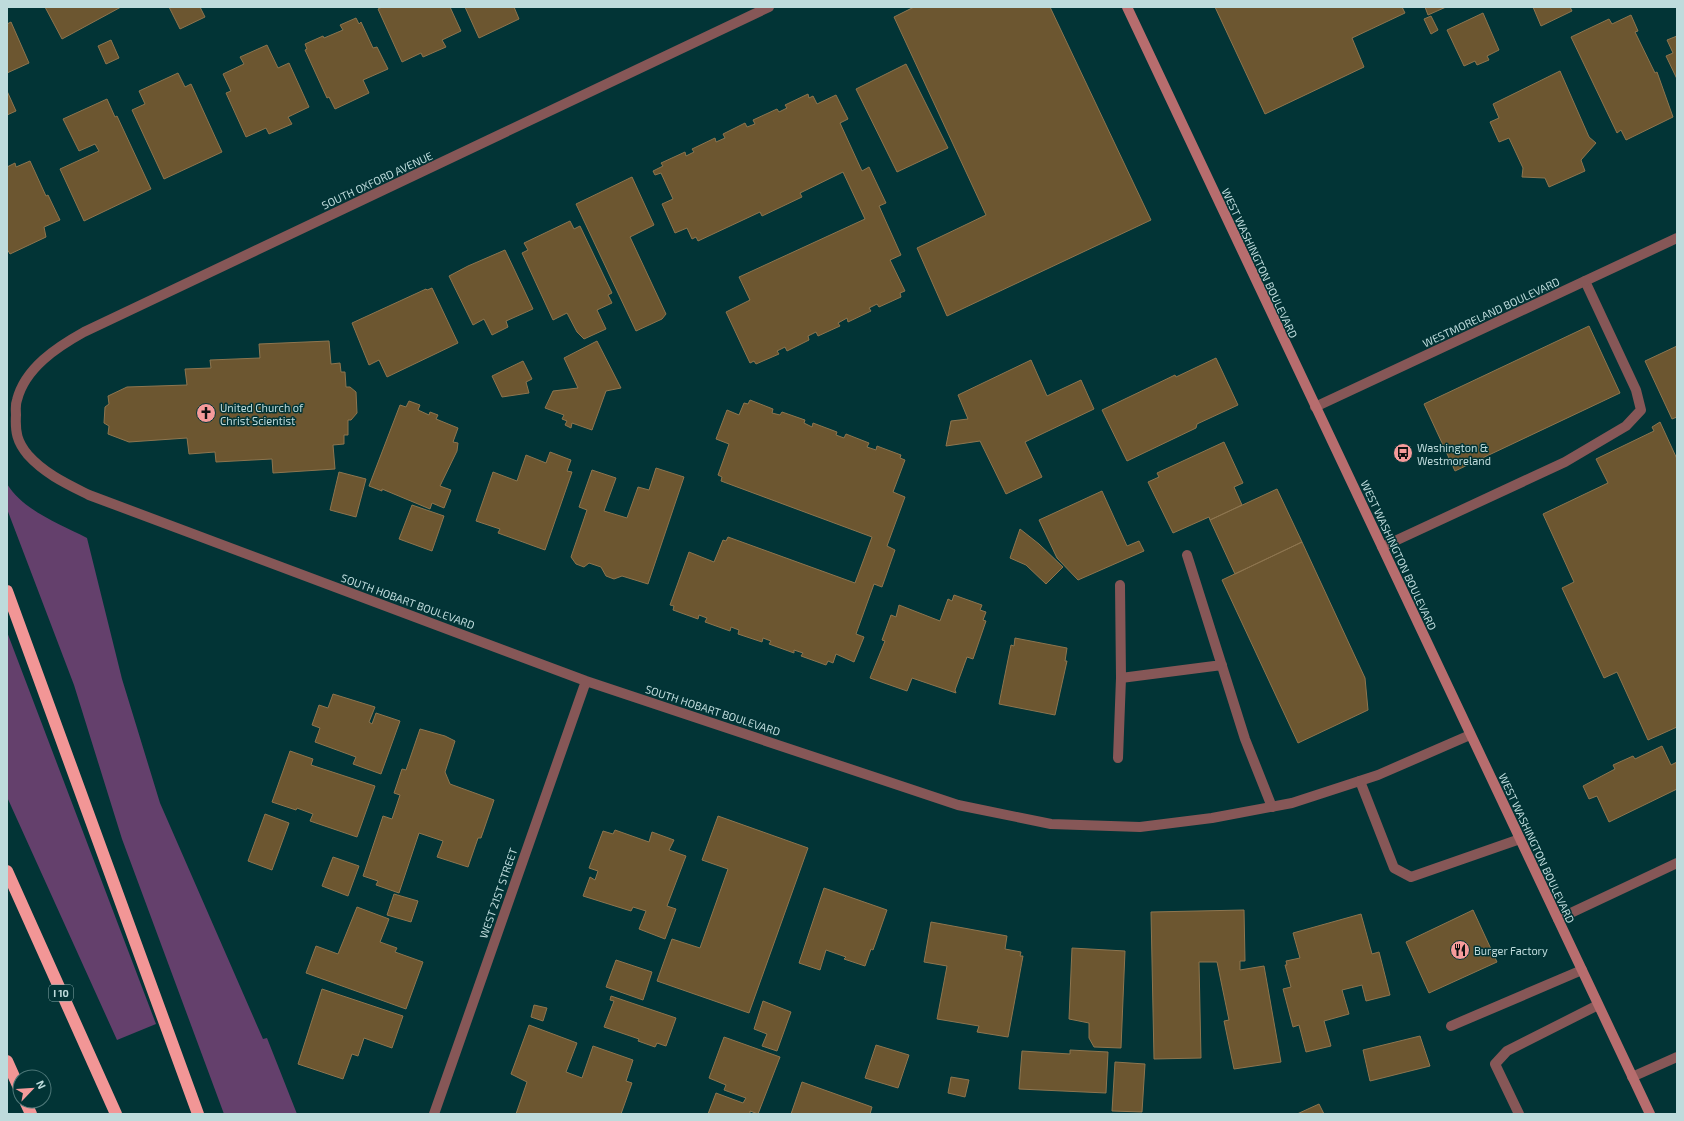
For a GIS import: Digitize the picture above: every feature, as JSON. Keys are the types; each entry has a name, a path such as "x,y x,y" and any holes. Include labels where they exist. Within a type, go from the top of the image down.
{"highway":[{"path":"7,591 198,1114"},
{"name":"I 10","path":"7,872 116,1114"},
{"path":"7,1061 12,1072"}],"main road":[{"name":"WEST WASHINGTON BOULEVARD","path":"1127,7 1650,1114"}],"street":[{"name":"SOUTH OXFORD AVENUE","path":"16,400 27,380 40,363 61,345 84,332 769,7"},
{"name":"WESTMORELAND BOULEVARD","path":"1315,407 1677,238"},
{"path":"1382,547 1565,462 1626,426 1641,410 1636,390 1584,281"},
{"name":"SOUTH HOBART BOULEVARD","path":"16,400 15,431 28,454 54,477 89,495 586,681 958,805 1051,824 1140,827 1212,818 1292,803 1392,769 1470,735"},
{"path":"1187,555 1245,739 1272,807"},
{"path":"1118,758 1121,678 1120,585"},
{"path":"1121,678 1222,665"},
{"name":"WEST 21ST STREET","path":"434,1114 586,681"},
{"path":"1360,781 1394,868 1410,877 1520,839"},
{"path":"1558,919 1677,864"},
{"path":"1452,1026 1582,970"},
{"path":"1519,1114 1494,1064 1507,1051 1598,1005"},
{"path":"1632,1077 1677,1057"}],"shaded area":[{"path":"7,484 23,502 43,516 87,538 122,679 160,803 263,1039 267,1038 297,1114 224,1114 122,839 74,685 7,509"},
{"path":"7,632 156,1024 117,1040 7,797"}],"building":[{"path":"45,7 121,7 62,39"},
{"path":"169,7 200,7 205,17 180,29"},
{"path":"382,7 450,7 461,31 442,40 446,47 423,57 421,53 402,62 378,9"},
{"path":"465,7 514,7 519,19 479,38"},
{"path":"914,7 1050,7 1151,220 947,316 917,248 986,215 894,17"},
{"path":"1215,7 1402,7 1405,13 1352,38 1364,67 1265,114"},
{"path":"1425,7 1446,7 1428,15"},
{"path":"1533,7 1570,7 1572,11 1541,26"},
{"path":"1483,13 1499,50 1487,56 1489,60 1477,65 1475,61 1464,66 1447,30"},
{"path":"1631,15 1638,31 1635,32 1655,73 1657,72 1673,117 1626,140 1621,130 1617,133 1571,37 1609,19 1612,24"},
{"path":"1431,16 1438,30 1431,34 1424,19"},
{"path":"356,18 359,24 361,22 373,48 377,47 388,69 363,80 369,93 335,109 329,97 327,98 305,50 307,49 305,44 323,36 324,38 343,30 340,25"},
{"path":"11,22 29,63 7,73 7,24"},
{"path":"1677,36 1677,79 1666,56 1673,53 1667,40"},
{"path":"111,40 119,58 106,64 98,46"},
{"path":"267,45 278,68 289,63 309,107 288,117 292,124 269,134 266,128 246,137 226,93 231,91 223,74 244,64 240,57"},
{"path":"906,64 948,148 897,172 856,89"},
{"path":"1560,71 1589,137 1596,143 1581,160 1585,171 1549,187 1545,178 1522,177 1523,168 1509,138 1499,142 1490,122 1499,118 1493,104"},
{"path":"178,73 185,87 191,84 222,152 164,179 132,110 145,104 139,91"},
{"path":"7,91 16,111 7,115"},
{"path":"808,94 809,98 813,96 817,104 836,95 848,119 840,123 862,171 869,167 886,203 879,206 901,255 890,260 905,291 900,293 901,297 879,307 877,304 869,308 871,311 848,322 847,318 838,323 840,326 818,336 816,332 808,336 809,340 787,351 785,347 777,351 779,354 756,364 754,361 750,363 726,312 750,300 739,277 865,219 843,172 800,193 802,197 762,216 760,212 698,241 696,237 692,239 687,228 675,233 662,204 673,199 661,173 655,175 653,171 663,166 661,163 685,152 686,156 694,152 692,149 715,138 716,142 725,138 723,134 745,123 747,127 755,124 753,120 777,109 779,112 787,108 785,105"},
{"path":"107,99 115,117 117,116 151,189 84,221 60,169 99,151 95,144 79,151 63,119"},
{"path":"30,161 46,196 48,195 60,220 44,227 46,237 10,254 7,249 7,167 15,163 16,167"},
{"path":"632,177 654,225 630,237 666,314 662,319 636,331 576,204"},
{"path":"570,221 574,229 580,226 612,293 608,295 612,303 597,310 606,329 584,339 577,332 567,313 553,320 522,253 528,250 524,243"},
{"path":"505,250 533,309 506,321 508,327 492,335 484,319 473,325 449,276"},
{"path":"432,288 458,343 387,377 379,360 369,365 352,323 426,289"},
{"path":"1589,326 1620,393 1455,471 1424,404"},
{"path":"329,341 331,364 340,363 341,372 345,372 346,387 350,387 356,392 357,413 351,420 348,420 348,435 344,435 344,444 333,445 335,469 273,473 272,459 216,462 215,452 189,454 187,438 129,442 108,434 109,426 104,423 105,407 109,404 108,396 127,387 187,385 185,369 211,368 210,360 260,358 259,344"},
{"path":"597,341 621,388 606,391 592,430 572,423 571,428 565,425 567,421 562,419 564,415 545,408 553,391 578,388 564,358"},
{"path":"1677,346 1677,417 1672,419 1645,361"},
{"path":"1216,358 1238,405 1197,424 1196,428 1127,461 1102,410 1175,375 1176,377"},
{"path":"1031,360 1047,396 1081,380 1094,409 1025,442 1042,477 1006,494 980,441 946,446 951,421 968,419 958,395"},
{"path":"523,361 532,379 526,382 529,393 502,397 492,376"},
{"path":"750,400 773,409 772,413 780,415 782,412 805,420 804,423 812,427 813,423 837,432 836,435 844,438 846,434 869,443 867,447 876,450 877,446 901,455 900,458 905,460 893,492 905,497 887,546 895,550 882,587 874,584 856,634 864,637 854,662 836,654 833,663 828,661 826,665 801,656 803,653 794,650 794,653 769,644 771,641 763,638 762,642 738,634 739,630 731,627 730,631 705,622 707,618 699,615 698,619 673,610 674,606 670,605 689,552 714,562 723,540 726,541 728,537 855,583 872,537 721,481 722,477 718,475 729,444 716,439 727,410 739,415 744,403 748,404"},
{"path":"409,401 420,405 418,410 429,415 430,412 438,415 436,419 458,428 453,442 458,443 457,451 440,486 451,490 444,508 432,503 430,509 382,489 382,491 369,486 400,405 406,407"},
{"path":"1660,422 1677,459 1677,727 1648,740 1617,672 1604,678 1562,588 1574,582 1543,514 1608,483 1596,459 1654,431 1652,427"},
{"path":"1224,442 1243,483 1234,487 1242,505 1210,520 1209,517 1173,533 1148,482 1159,477 1157,473"},
{"path":"550,452 571,460 567,471 572,472 545,550 498,533 500,529 476,521 493,472 517,481 526,455 546,463"},
{"path":"656,468 684,477 648,584 622,576 614,579 606,576 601,567 589,563 584,567 576,564 571,557 587,510 579,507 592,470 616,478 604,511 627,518 638,487 649,490"},
{"path":"339,472 366,479 356,517 330,510"},
{"path":"1277,489 1302,542 1235,574 1210,520"},
{"path":"1102,491 1127,546 1139,541 1144,551 1078,580 1057,558 1039,520"},
{"path":"412,505 444,516 432,551 399,539"},
{"path":"1020,529 1039,544 1063,567 1046,584 1026,565 1010,558"},
{"path":"1302,542 1365,678 1368,710 1298,743 1222,580"},
{"path":"954,595 982,605 980,610 986,612 983,620 986,621 973,659 967,657 955,690 956,693 912,678 907,691 870,678 885,641 882,640 891,615 896,617 899,605 940,621 948,599 952,601"},
{"path":"1015,638 1067,648 1065,661 1067,661 1055,715 999,704 1011,645 1014,646"},
{"path":"333,694 375,707 369,722 372,724 376,713 400,721 381,774 353,764 356,757 315,742 320,728 312,725 319,705 328,708"},
{"path":"420,729 445,736 455,741 445,772 450,784 494,800 481,838 478,838 468,867 437,857 443,841 419,833 399,893 376,885 378,881 363,876 383,816 392,819 400,795 394,793 402,769 406,770"},
{"path":"1662,746 1671,765 1677,762 1677,789 1609,822 1597,796 1589,799 1583,786 1615,769 1613,765 1633,756 1635,759"},
{"path":"290,751 313,759 311,765 375,786 357,837 310,821 313,814 297,808 296,810 272,802"},
{"path":"265,814 289,823 272,870 248,861"},
{"path":"718,816 808,848 749,1013 657,981 672,939 700,948 728,869 702,860"},
{"path":"615,830 649,842 652,832 674,840 669,850 686,856 667,906 676,909 665,939 639,929 646,911 633,907 631,911 583,896 590,877 595,880 598,871 589,868 603,831 613,834"},
{"path":"333,857 359,866 348,896 322,886"},
{"path":"824,888 887,910 873,950 871,949 865,966 844,959 846,957 826,950 820,970 799,963"},
{"path":"394,894 418,901 411,922 387,915"},
{"path":"357,907 389,919 380,942 397,948 395,952 423,962 406,1009 306,973 316,946 338,954"},
{"path":"1244,910 1245,961 1240,961 1240,970 1264,966 1281,1062 1234,1069 1224,1021 1229,1020 1217,962 1199,962 1201,1058 1154,1059 1151,912"},
{"path":"1473,910 1497,962 1429,993 1406,942"},
{"path":"1361,914 1372,954 1379,952 1390,995 1366,1001 1362,985 1342,990 1349,1014 1324,1021 1331,1046 1306,1052 1299,1025 1293,1027 1283,989 1291,987 1285,965 1287,965 1286,961 1300,958 1293,933"},
{"path":"931,922 1007,936 1005,949 1021,952 1020,956 1023,956 1008,1037 977,1032 979,1026 937,1019 947,966 924,962"},
{"path":"1072,948 1125,951 1121,1048 1094,1047 1089,1038 1089,1023 1069,1019"},
{"path":"616,960 652,972 643,1000 606,987"},
{"path":"322,989 403,1016 392,1048 364,1038 358,1056 352,1054 343,1079 298,1064"},
{"path":"611,996 676,1018 666,1046 657,1043 655,1047 638,1041 639,1039 604,1027 614,1001 610,1000"},
{"path":"763,1001 791,1012 777,1051 762,1046 767,1034 754,1029"},
{"path":"534,1005 547,1008 543,1021 531,1017"},
{"path":"529,1025 577,1043 566,1072 582,1078 593,1046 633,1060 626,1081 632,1083 621,1114 516,1114 527,1082 511,1074"},
{"path":"1420,1036 1430,1066 1370,1081 1363,1050"},
{"path":"724,1037 780,1057 758,1114 750,1111 750,1114 708,1114 716,1093 743,1103 746,1098 724,1090 726,1085 709,1078"},
{"path":"876,1045 909,1055 898,1088 865,1078"},
{"path":"1070,1050 1108,1052 1106,1093 1019,1089 1022,1051 1070,1054"},
{"path":"1115,1062 1145,1064 1142,1112 1112,1111"},
{"path":"951,1077 969,1080 965,1097 948,1093"},
{"path":"802,1082 872,1107 870,1114 791,1114"},
{"path":"1319,1104 1324,1114 1297,1114"}],"place":[{"name":"United Church of Christ Scientist","path":"206,413"},
{"name":"Washington & Westmoreland","path":"1403,453"},
{"name":"Burger Factory","path":"1460,950"}]}
